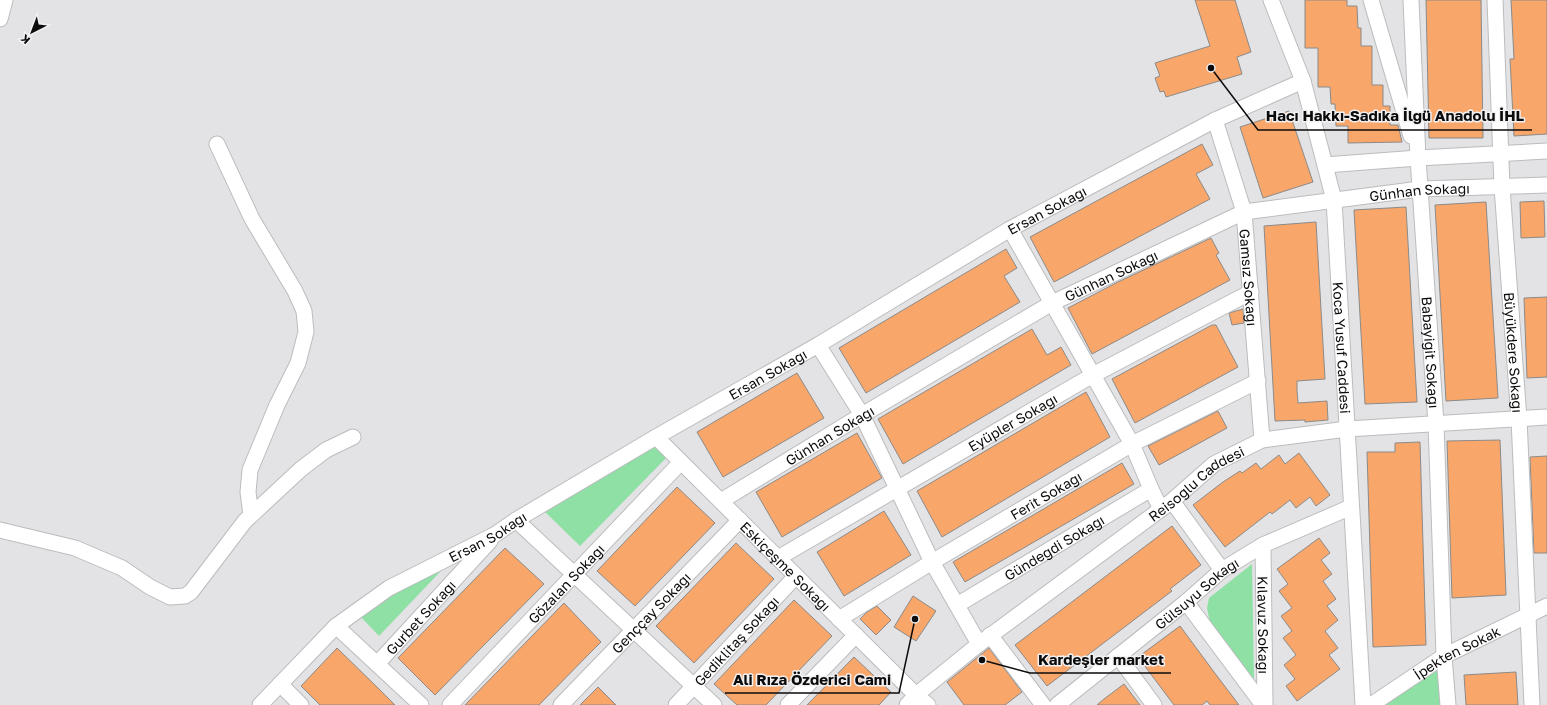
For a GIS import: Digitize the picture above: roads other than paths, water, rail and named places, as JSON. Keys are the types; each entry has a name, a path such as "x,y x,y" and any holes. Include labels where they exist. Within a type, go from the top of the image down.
{"street":[{"path":"0,19 5,0"},
{"name":"Koca Yusuf Caddesi","path":"1271,0 1302,81 1334,200 1363,705"},
{"path":"1371,0 1418,158"},
{"name":"Babayiğit Sokağı","path":"1411,0 1418,158 1436,424 1444,656 1448,705"},
{"name":"Büyükdere Sokağı","path":"1495,0 1502,187 1519,419 1532,705"},
{"name":"Ersan Sokağı","path":"260,705 336,626 389,588 496,534 516,520 656,437 818,344 1010,229 1215,120 1302,81"},
{"name":"Gamsız Sokağı","path":"1215,120 1244,212 1262,440"},
{"path":"217,144 252,219 295,291 304,310 306,332 298,363 277,405 250,470 248,492 251,515"},
{"path":"1325,165 1547,151"},
{"name":"Günhan Sokağı","path":"721,501 862,415 1052,303 1244,212 1420,189 1547,185"},
{"path":"1010,229 1132,444 1151,489 1167,505 1222,570"},
{"name":"Eyüpler Sokağı","path":"778,558 1093,375 1251,292"},
{"path":"818,344 862,415 932,562 957,605 1038,703"},
{"name":"Ferit Sokağı","path":"839,619 932,562 1132,444 1258,381"},
{"name":"Reisoğlu Caddesi","path":"912,700 985,640 1167,505 1214,464 1262,440 1347,429 1547,417"},
{"path":"0,530 75,548 122,568 150,587 170,597 178,598 191,592 245,521 301,469 326,450 353,437"},
{"name":"Eskiçeşme Sokağı","path":"656,437 856,635 912,700 928,705"},
{"name":"Gözalan Sokağı","path":"450,705 682,462"},
{"name":"Gündeğdi Sokağı","path":"957,605 1151,489"},
{"name":"Gülsuyu Sokağı","path":"1057,705 1186,602 1222,570 1263,545 1351,507"},
{"path":"516,520 714,705"},
{"name":"Genççay Sokağı","path":"561,705 740,520"},
{"name":"Gurbet Sokağı","path":"377,664 496,534"},
{"name":"Kılavuz Sokağı","path":"1263,545 1264,705"},
{"name":"Gediklitaş Sokağı","path":"676,705 796,576"},
{"name":"Kılavuz Sokağı","path":"1186,602 1264,705"},
{"name":"İpekten Sokak","path":"1371,705 1444,656 1547,606"},
{"path":"336,626 421,705"},
{"path":"788,705 856,635"},
{"path":"1118,656 1154,705"},
{"path":"280,684 301,705"}],"place":[{"name":"Hacı Hakkı-Sadıka İlgü Anadolu İHL","path":"1211,68"},
{"name":"Ali Rıza Özderici Cami","path":"915,619"},
{"name":"Kardeşler market","path":"982,660"}]}
